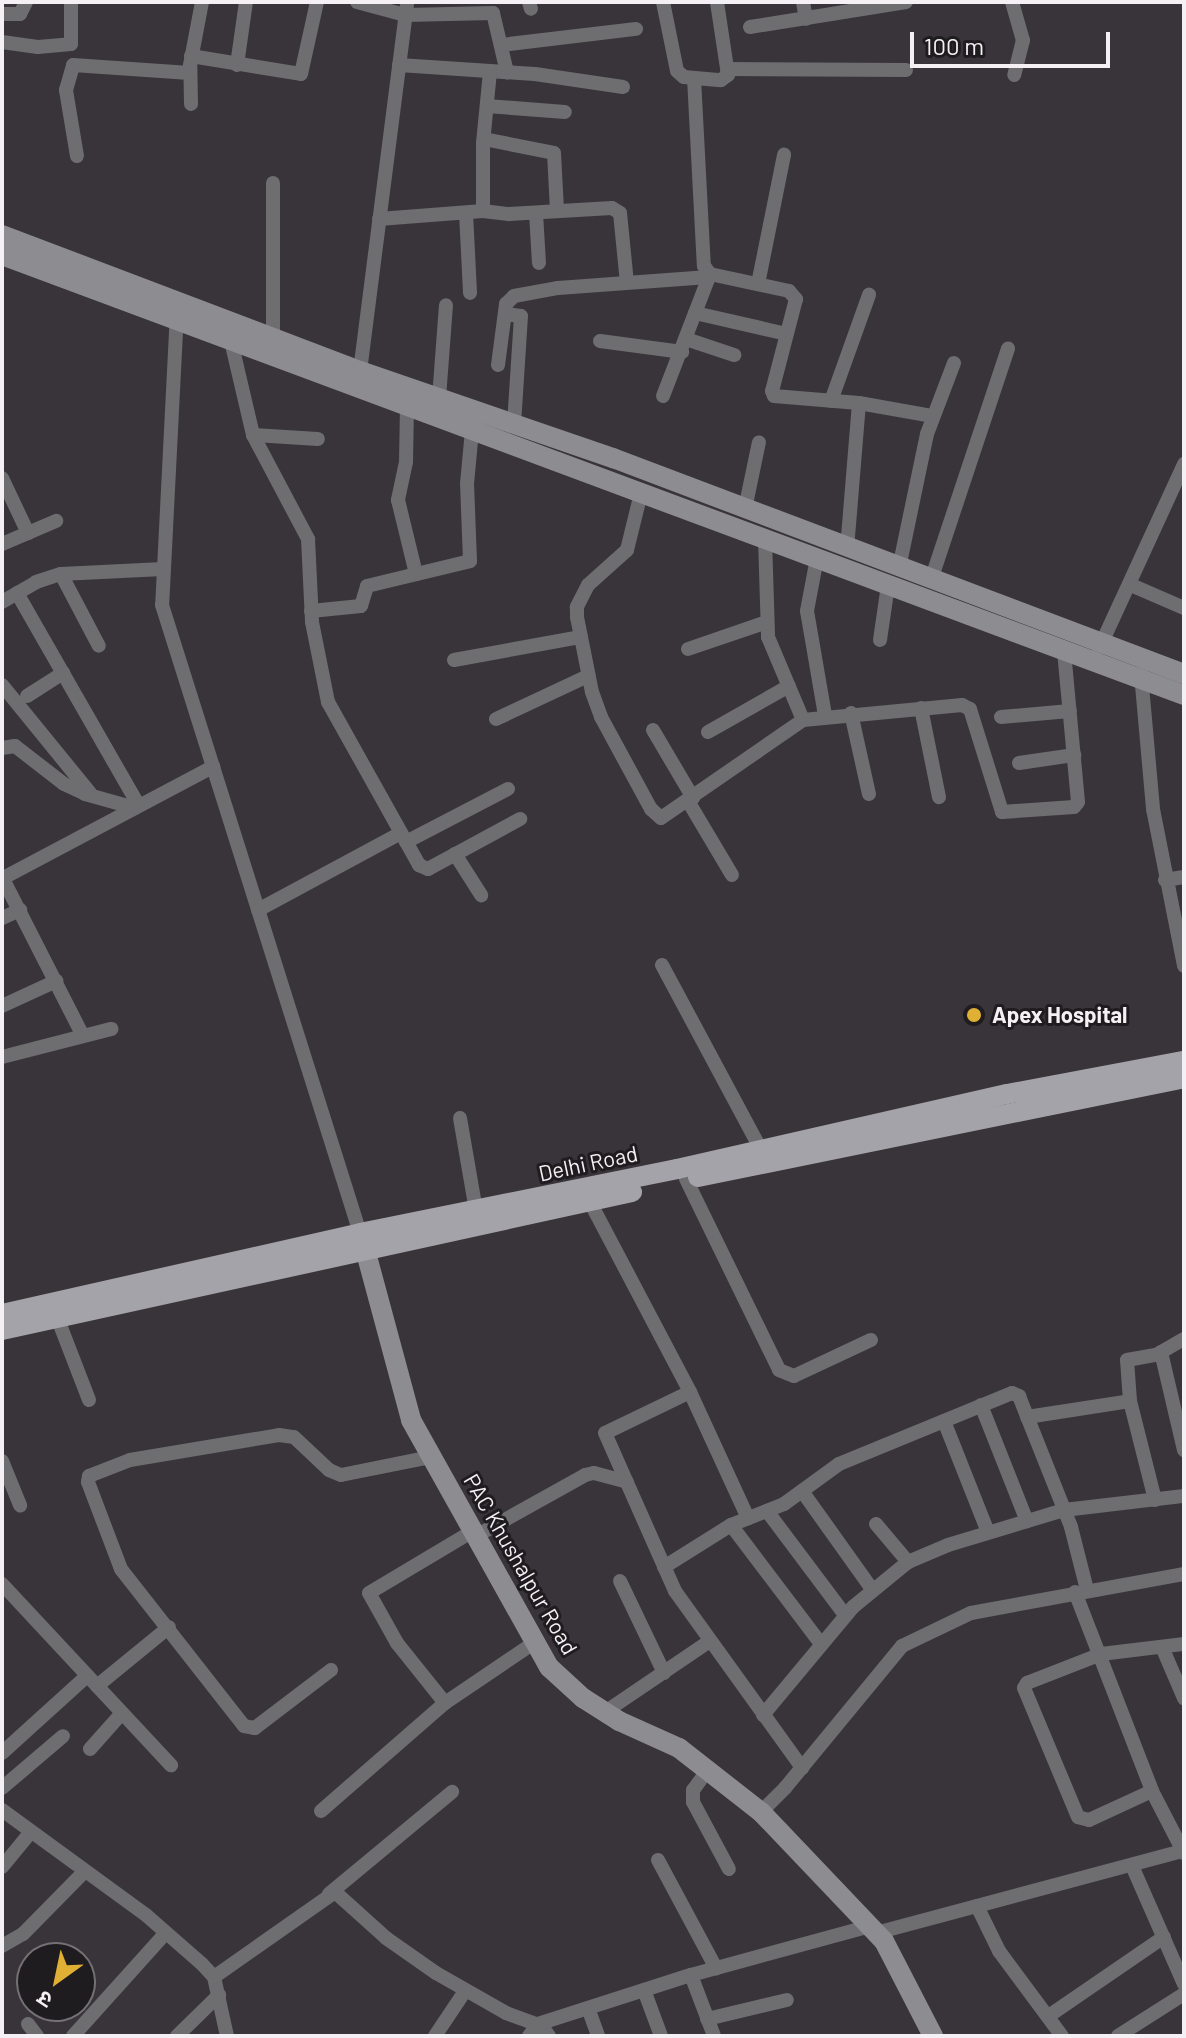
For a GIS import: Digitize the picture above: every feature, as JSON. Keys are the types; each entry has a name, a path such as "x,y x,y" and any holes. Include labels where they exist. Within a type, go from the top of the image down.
{"main road":[{"name":"Delhi Road","path":"2,1314 362,1241 476,1211 1007,1094 1184,1061"},
{"path":"2,1330 362,1241 590,1202 686,1179 1184,1078"}],"street":[{"path":"2,14 20,14 26,2"},
{"path":"2,42 38,47 71,44 71,2"},
{"path":"191,104 191,56 202,2"},
{"path":"237,65 246,2"},
{"path":"191,56 301,74 317,2"},
{"path":"357,2 493,13 507,72"},
{"path":"663,2 677,71 684,77 721,80 728,75 717,2"},
{"path":"803,2 806,19"},
{"path":"750,27 906,2"},
{"path":"1012,2 1023,40 1014,75"},
{"path":"359,379 406,8"},
{"path":"501,45 636,29"},
{"path":"77,156 66,90 73,65 190,73"},
{"path":"399,65 507,72 623,87"},
{"path":"727,69 906,70"},
{"path":"483,211 484,139 490,71"},
{"path":"694,78 704,266 710,275"},
{"path":"487,106 565,112"},
{"path":"484,139 554,153 557,211"},
{"path":"758,284 784,155"},
{"path":"273,183 273,337"},
{"path":"379,219 483,211 617,210 627,283"},
{"path":"466,213 470,293"},
{"path":"536,213 539,263"},
{"path":"2,235 177,311 231,341 359,379 439,398 745,509 847,549 894,577 1064,650 1184,695"},
{"path":"2,255 177,311 273,337 407,406 817,558 894,577 931,580 1184,674"},
{"path":"663,396 710,275"},
{"path":"498,365 506,304 514,296 710,275 794,294 772,391 774,396 859,403 933,416"},
{"path":"831,401 869,295"},
{"path":"439,398 446,305"},
{"path":"177,311 162,605 362,1241"},
{"path":"695,313 787,334"},
{"path":"505,314 521,316 514,424"},
{"path":"231,341 253,435 308,539 311,611 328,702 423,869 520,819"},
{"path":"600,341 684,346 734,355"},
{"path":"931,580 1008,348"},
{"path":"880,640 933,416 954,363"},
{"path":"847,549 859,403"},
{"path":"407,406 406,462 398,500 416,574"},
{"path":"311,611 361,606 367,586 470,561 467,484 472,430"},
{"path":"253,435 318,439"},
{"path":"745,509 759,442"},
{"path":"1093,661 1131,585 1184,464"},
{"path":"2,478 28,533"},
{"path":"641,493 627,550 599,573 577,607 588,676 601,717 655,815 666,818 803,720 825,715 962,705 970,709 1002,812 1074,807 1078,802 1064,650"},
{"path":"2,544 56,521"},
{"path":"765,539 767,622 772,647 803,720"},
{"path":"817,558 807,611 825,715"},
{"path":"2,602 61,574 163,569"},
{"path":"61,574 99,646"},
{"path":"1131,585 1184,608"},
{"path":"17,593 137,807"},
{"path":"688,649 767,622"},
{"path":"454,660 581,637"},
{"path":"1140,657 1153,809 1184,966"},
{"path":"27,696 63,673"},
{"path":"496,719 588,676"},
{"path":"2,685 92,796"},
{"path":"708,732 789,686"},
{"path":"921,708 939,797"},
{"path":"1001,717 1070,711"},
{"path":"851,713 869,794"},
{"path":"653,730 732,875"},
{"path":"2,748 15,746 64,784 92,796 137,807"},
{"path":"1019,763 1074,755"},
{"path":"83,1036 2,877 213,767"},
{"path":"258,910 508,789"},
{"path":"455,854 481,895"},
{"path":"1165,880 1184,877"},
{"path":"2,918 20,910"},
{"path":"662,965 761,1150"},
{"path":"2,1006 56,981"},
{"path":"2,1057 111,1029"},
{"path":"460,1118 476,1211"},
{"path":"686,1179 779,1370 794,1376 871,1340"},
{"path":"590,1202 690,1392 748,1518"},
{"name":"PAC Khushalpur Road","path":"362,1241 411,1420 549,1667 583,1698 605,1712 679,1748 761,1812 884,1941 933,2036"},
{"path":"57,1317 89,1400"},
{"path":"1155,1500 1130,1401 1127,1360 1161,1352 1184,1339"},
{"path":"1161,1352 1184,1450"},
{"path":"690,1392 605,1433 675,1591 802,1768"},
{"path":"533,2030 588,2008 716,1968 1133,1868 1184,1852 1152,1791 1101,1654 1081,1591 1064,1510 1016,1393 839,1464 802,1491 767,1511 731,1525 664,1567"},
{"path":"1027,1417 1130,1401"},
{"path":"981,1405 1027,1521"},
{"path":"944,1421 988,1532"},
{"path":"331,1670 250,1729 121,1569 88,1482 92,1472 130,1460 287,1434 329,1470 341,1475 431,1457"},
{"path":"2,1461 20,1505"},
{"path":"445,1703 397,1643 369,1593 585,1475 594,1473 627,1482"},
{"path":"802,1491 872,1589"},
{"path":"763,1715 845,1615 872,1589 908,1562 988,1532 1064,1510 1184,1496"},
{"path":"767,1511 845,1615"},
{"path":"876,1524 908,1562"},
{"path":"731,1525 821,1644"},
{"path":"761,1812 802,1768 902,1646 971,1613 1184,1574"},
{"path":"620,1581 664,1673"},
{"path":"2,1584 171,1765"},
{"path":"2,1753 92,1681 169,1627"},
{"path":"605,1712 710,1641"},
{"path":"321,1811 445,1703 535,1642"},
{"path":"1152,1791 1089,1820 1078,1817 1023,1694 1027,1683 1101,1654 1184,1644"},
{"path":"1162,1647 1183,1692"},
{"path":"90,1749 122,1713"},
{"path":"2,1788 63,1736"},
{"path":"707,1771 693,1790 693,1802 729,1869"},
{"path":"214,1977 329,1894 452,1792"},
{"path":"2,1810 165,1934 214,1977 227,2036"},
{"path":"2,1867 30,1833"},
{"path":"658,1860 716,1968"},
{"path":"1133,1868 1184,1984"},
{"path":"2,1946 23,1934 85,1871"},
{"path":"329,1894 335,1892 386,1938 465,1991 549,2036"},
{"path":"977,1906 999,1951 1050,2015 1062,2036"},
{"path":"73,2036 165,1934"},
{"path":"1050,2015 1164,1937"},
{"path":"691,1975 714,2036"},
{"path":"644,1990 661,2036"},
{"path":"435,2036 465,1991"},
{"path":"1118,2036 1184,1994"},
{"path":"177,2036 219,1995"},
{"path":"707,2019 787,2000"},
{"path":"588,2008 598,2036"}],"place":[{"name":"Apex Hospital","path":"974,1015"}]}
